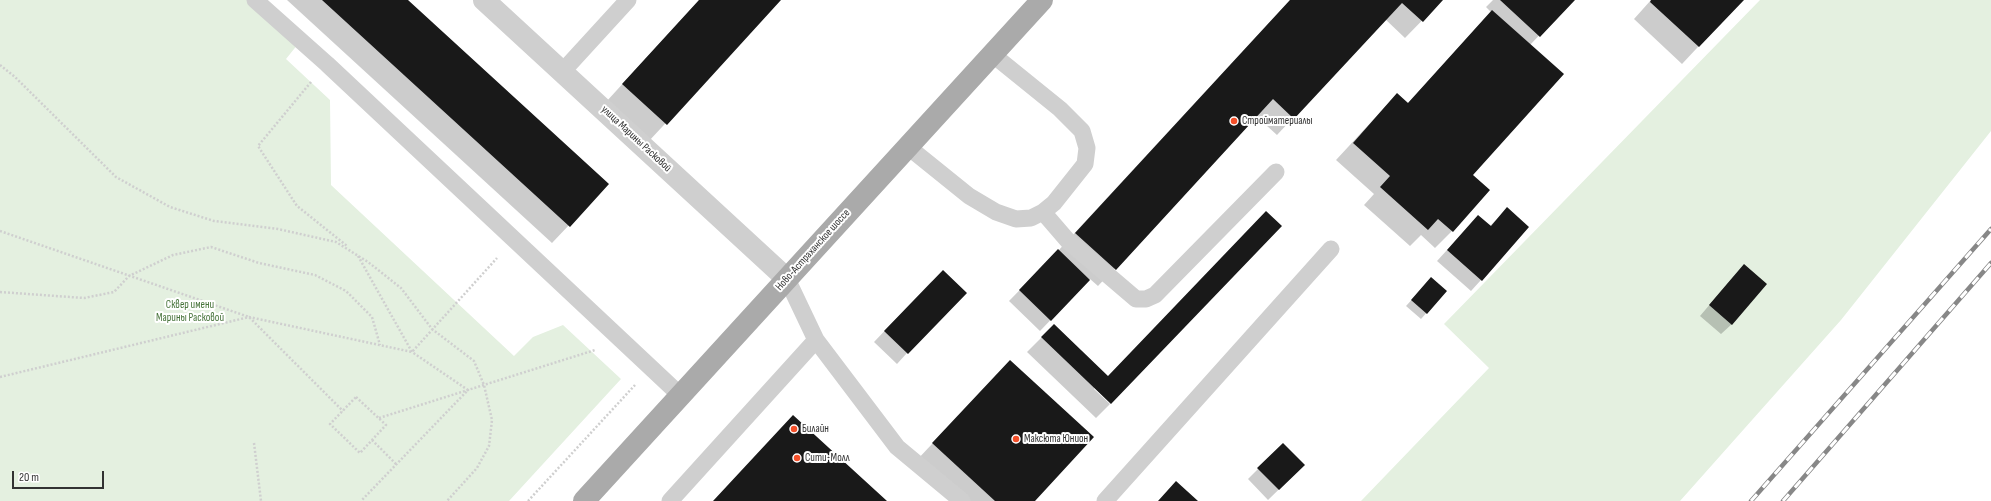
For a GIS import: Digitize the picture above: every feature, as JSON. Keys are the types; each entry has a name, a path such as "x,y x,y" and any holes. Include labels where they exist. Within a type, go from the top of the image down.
{"main road":[{"name":"Ново-Астраханское шоссе","path":"584,501 1042,0"}],"street":[{"name":"улица Марины Расковой","path":"495,4 563,71 787,279"}],"lane":[{"path":"255,0 327,64 652,367 680,395"},
{"path":"563,71 628,0"},
{"path":"907,146 969,196 996,212 1016,219 1031,218 1043,212 1054,203 1085,164 1087,148 1082,131 1060,108 992,54"},
{"path":"1043,212 1068,241 1136,299 1146,299 1155,295 1276,172"},
{"path":"1106,501 1331,249"},
{"path":"787,279 816,340 897,447 962,501"},
{"path":"670,501 816,340"}],"path":[{"path":"327,64 258,146 297,206 401,288 432,329 474,361 484,385 492,420 489,446 477,468 447,501"},
{"path":"0,65 15,77 116,177 170,207 214,221 278,229 336,242 358,255 412,352"},
{"path":"0,231 249,317 412,352 468,390"},
{"path":"412,352 515,239"},
{"path":"0,292 84,298 114,292 129,276 173,255 211,247 259,263 315,275 346,291 372,317 380,345"},
{"path":"0,377 249,317"},
{"path":"249,317 343,411"},
{"path":"379,418 624,341"},
{"path":"528,501 652,367"},
{"path":"361,501 468,390"},
{"path":"356,397 379,418 386,425 360,453 330,424 356,397"},
{"path":"372,440 397,465"},
{"path":"254,443 262,501"}],"green space":[{"name":"Сквер имени Марины Расковой","path":"0,0 248,0 298,44 286,59 330,100 331,185 514,356 533,337 563,325 621,379 509,501 0,501"},
{"path":"1760,0 1991,0 1991,131 1841,320 1680,501 1361,501 1489,368 1444,324"}],"building":[{"path":"322,0 408,0 609,184 570,227"},
{"path":"699,0 781,0 667,125 622,84"},
{"path":"1290,0 1443,0 1423,22 1402,3 1294,119 1273,99 1116,270 1075,233"},
{"path":"1500,0 1575,0 1540,37"},
{"path":"1651,0 1744,0 1699,47 1650,2"},
{"path":"1492,10 1564,74 1473,175 1490,190 1453,232 1438,219 1428,230 1380,187 1390,176 1353,143 1397,93 1408,103"},
{"path":"1507,207 1529,227 1482,281 1447,250 1478,215 1491,226"},
{"path":"1266,211 1282,226 1111,404 1041,337 1054,324 1108,376"},
{"path":"1058,249 1090,280 1051,321 1019,290"},
{"path":"1744,264 1767,284 1732,325 1709,305"},
{"path":"943,270 967,293 908,354 884,331"},
{"path":"1431,277 1447,291 1427,314 1411,300"},
{"path":"1010,360 1094,437 1035,501 995,501 932,443"},
{"name":"Сити-Молл","path":"793,415 887,501 713,501"},
{"path":"1283,443 1305,465 1279,490 1257,468"},
{"path":"1176,481 1198,501 1158,501"}],"railway":[{"path":"1751,501 1991,229"},
{"path":"1783,501 1991,263"}],"place":[{"name":"Стройматериалы","path":"1234,121"},
{"name":"Билайн","path":"794,429"},
{"name":"Максюта Юнион","path":"1016,439"},
{"name":"Сити-Молл","path":"797,458"}]}
